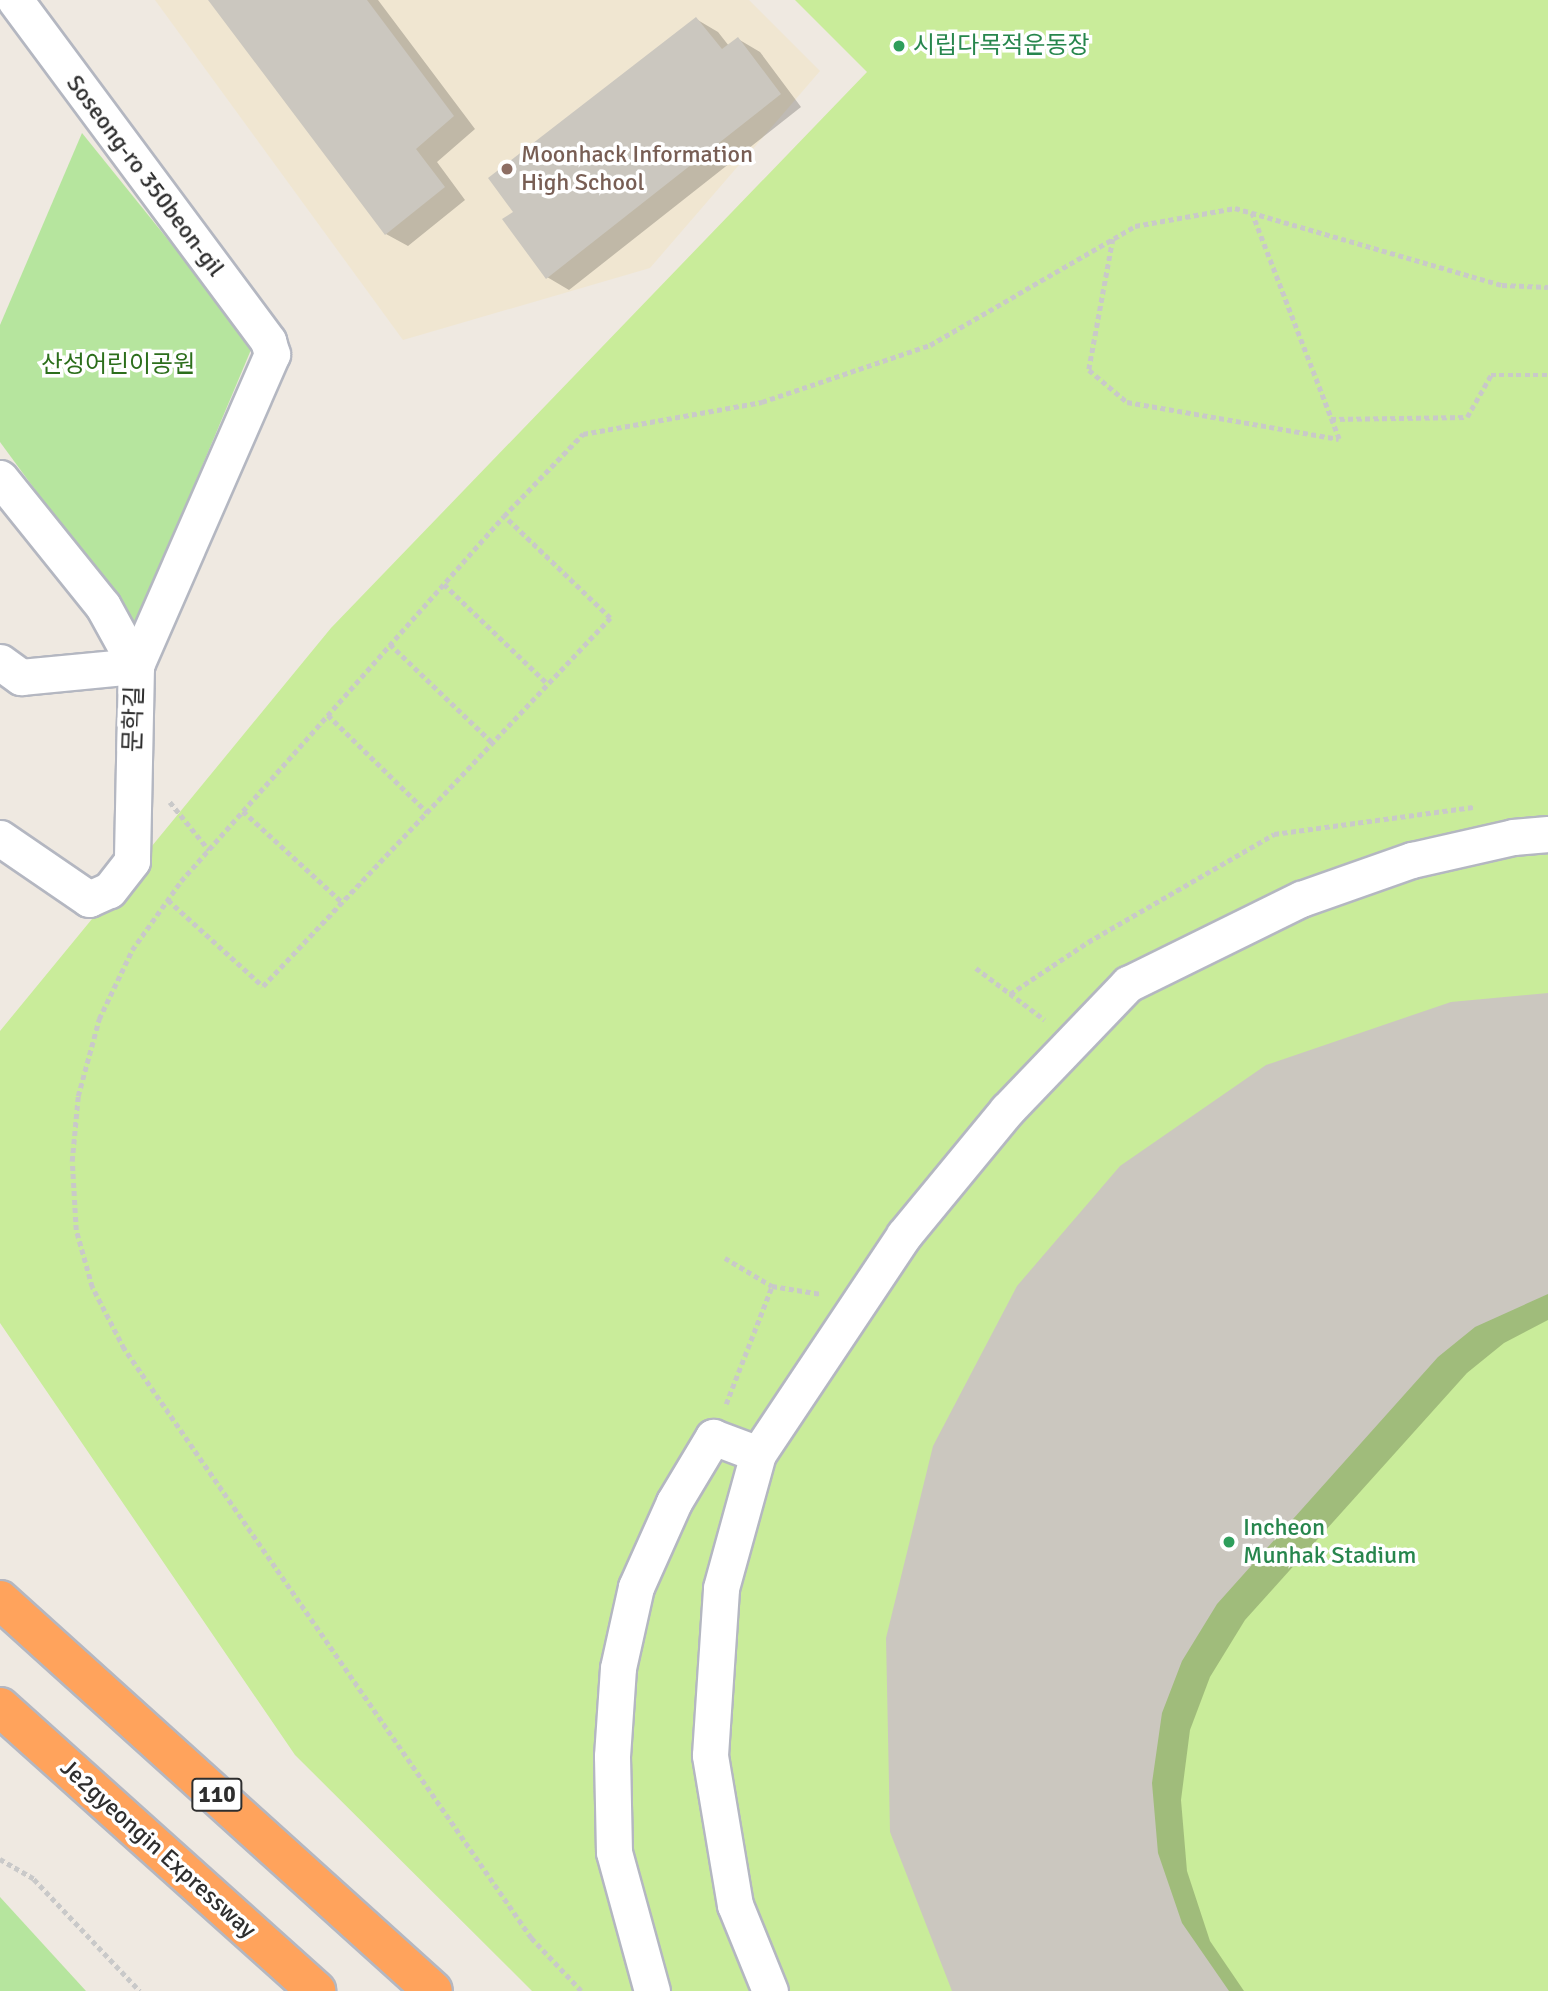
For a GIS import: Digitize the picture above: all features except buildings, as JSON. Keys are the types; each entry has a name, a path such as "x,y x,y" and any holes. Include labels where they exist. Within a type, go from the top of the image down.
{"highway":[{"name":"110","path":"0,1600 433,1991"},
{"name":"Je2gyeongin Expressway","path":"0,1707 316,1991"}],"street":[{"name":"Soseong-ro 350beon-gil","path":"15,0 268,341 272,354 136,666"},
{"name":"문학길","path":"0,478 103,606 136,666 132,861 109,890 89,899 0,838"},
{"path":"0,662 21,677 136,666"},
{"path":"770,1991 735,1905 710,1755 721,1588 758,1454 904,1236 1007,1110 1128,985 1301,899 1412,860 1513,837 1548,834"},
{"path":"652,1991 614,1852 612,1756 618,1668 636,1587 674,1502 713,1437 758,1454"}],"path":[{"path":"581,1991 523,1926 124,1349 92,1287 76,1230 72,1160 78,1096 99,1019 132,950 168,900 243,811 513,506 583,434 762,401 930,345 1135,226 1235,208 1502,285 1548,287"},
{"path":"1113,238 1089,370 1127,402 1339,439 1252,213"},
{"path":"1331,419 1467,417 1491,375 1548,375"},
{"path":"168,900 262,986 610,618 504,516"},
{"path":"443,584 548,684"},
{"path":"390,644 493,743"},
{"path":"328,715 427,812"},
{"path":"1010,994 1088,943 1274,834 1480,806"},
{"path":"243,811 342,902"},
{"path":"725,1258 772,1286"},
{"path":"0,1859 34,1879 140,1991"}],"shaded area":[{"name":"Moonhack Information High School","path":"155,0 749,0 820,71 650,268 403,340"}],"green space":[{"name":"Incheon Munhak Stadium","path":"795,0 1548,0 1548,1991 532,1991 295,1755 0,1323 0,1031 331,628 867,72"},
{"name":"산성어린이공원","path":"82,133 253,345 135,626 0,442 0,325"},
{"path":"0,1897 86,1991 0,1991"}],"place":[{"name":"시립다목적운동장","path":"899,46"},
{"name":"Moonhack Information High School","path":"507,169"},
{"name":"Incheon Munhak Stadium","path":"1229,1542"}]}
